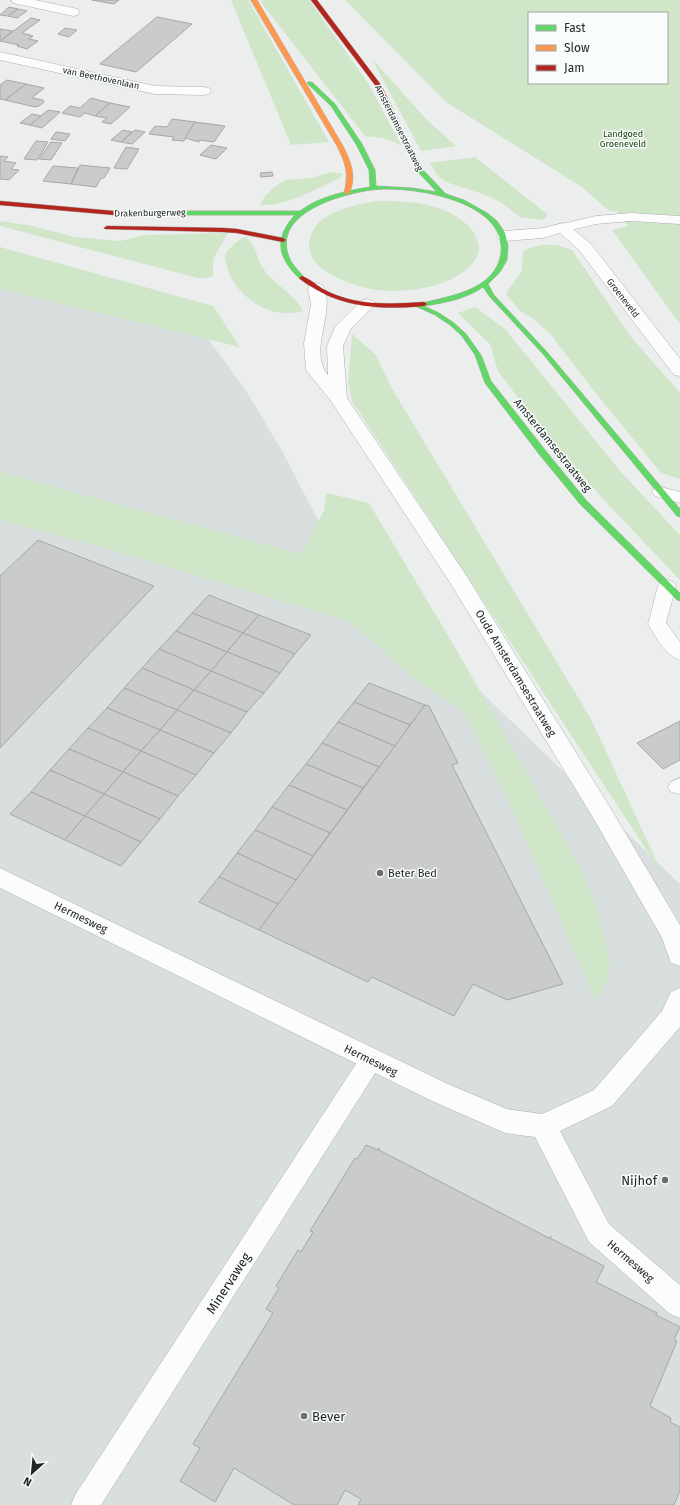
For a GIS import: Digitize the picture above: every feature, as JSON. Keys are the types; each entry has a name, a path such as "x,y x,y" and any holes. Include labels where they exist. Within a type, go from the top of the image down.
{"main road":[{"path":"254,0 340,146 350,167 350,182 347,193"},
{"name":"Amsterdamsestraatweg","path":"314,0 378,85 421,172 444,194"},
{"path":"293,67 333,105 340,114 359,144 372,170 373,188"},
{"path":"373,188 403,188 444,194 462,200 478,208 495,221 505,236 506,254 498,271 484,284 458,297 439,302 398,306 367,304 334,296 316,288 292,269 284,254 283,240 289,226 301,213 316,203 347,193 373,188"},
{"name":"Drakenburgerweg","path":"0,203 87,212 129,214 250,212 301,213"},
{"name":"Drakenburgerweg","path":"94,226 130,230 237,231 283,240"},
{"path":"484,284 492,296 545,353 680,514"},
{"name":"Amsterdamsestraatweg","path":"416,305 437,314 452,324 464,335 478,356 488,381 542,452 583,502 666,586 680,598"}],"street":[{"path":"18,0 73,12"},
{"name":"van Beethovenlaan","path":"0,56 155,90 204,91"},
{"path":"505,236 543,233 563,228"},
{"name":"Groeneveld","path":"563,228 585,247 680,371"},
{"name":"Oude Amsterdamsestraatweg","path":"316,288 319,305 312,343 314,370 338,398 461,584 607,822 674,936 680,956"},
{"path":"338,398 335,346 343,328 367,304"},
{"name":"Hermesweg","path":"0,877 439,1092 505,1121 543,1126 599,1233 680,1304"},
{"path":"543,1126 603,1098 672,1018 680,999"}],"lane":[{"path":"563,228 596,220 631,217 680,220"},
{"path":"660,492 680,498"},
{"path":"666,586 657,624 674,648 680,653"},
{"name":"Minervaweg","path":"85,1505 371,1060"}],"shaded area":[{"path":"0,257 179,298 248,394 282,451 333,549 680,884 680,1505 0,1505"}],"green space":[{"path":"231,0 248,0 329,142 291,145"},
{"path":"309,0 368,83 401,145 384,138 365,136 260,1"},
{"name":"Landgoed Groeneveld","path":"345,0 680,0 680,324 612,230 628,226 617,211 609,211 582,187 446,102"},
{"path":"372,59 427,120 456,146 421,151"},
{"path":"475,157 547,214 547,217 542,220 520,217 502,203 483,194 446,182 438,176 430,163"},
{"path":"332,172 343,174 338,179 290,200 270,205 260,205 265,196 277,185 287,180 311,178"},
{"path":"376,201 415,203 439,208 451,213 473,231 478,244 478,254 471,265 461,274 448,281 434,286 404,291 364,288 345,281 324,270 317,264 309,250 311,235 316,226 333,213"},
{"path":"0,221 33,226 75,237 120,241 145,235 228,233 213,259 213,276 208,278 198,278 0,226"},
{"path":"245,236 254,248 260,263 267,274 299,304 303,311 290,313 276,312 263,308 241,291 227,268 225,254 234,244"},
{"path":"542,245 557,245 572,250 631,337 680,393 680,479 661,473 594,391 551,335 535,320 520,311 506,294 522,270 523,251"},
{"path":"0,247 213,306 240,347 0,289"},
{"path":"475,307 505,329 621,472 680,535 680,580 603,499 538,424 498,371 490,344 458,313"},
{"path":"352,334 376,355 391,387 591,719 663,875 352,401 348,381"},
{"path":"0,472 301,554 324,511 326,493 369,503 456,649 584,874 598,911 610,962 607,981 596,1001 510,804 464,712 413,678 348,621 102,547 0,520"}],"building":[{"path":"92,0 119,0 114,4"},
{"path":"9,7 18,9 8,16 0,15"},
{"path":"18,9 27,11 17,18 8,16"},
{"path":"157,17 192,24 136,72 100,64"},
{"path":"31,18 40,20 22,33 33,36 29,39 38,41 27,49 17,46 19,45 0,41"},
{"path":"65,28 77,30 69,37 58,34"},
{"path":"0,29 13,31 0,41"},
{"path":"7,80 26,84 5,100 0,99 0,85"},
{"path":"26,84 44,88 32,98 43,100 44,102 35,107 5,100"},
{"path":"91,98 110,103 95,116 85,113 80,117 62,113 70,106 80,108"},
{"path":"110,103 130,107 111,124 102,122 107,118 95,116"},
{"path":"48,110 60,112 42,128 30,125"},
{"path":"32,114 41,116 30,125 20,123"},
{"path":"172,119 195,122 184,141 172,140 174,137 149,134 155,126 167,127"},
{"path":"195,122 225,126 214,142 199,140 199,142 185,138"},
{"path":"123,130 132,132 121,142 111,140"},
{"path":"135,130 145,132 132,144 121,142"},
{"path":"56,132 70,134 65,141 51,139"},
{"path":"36,141 48,142 37,160 24,159"},
{"path":"51,142 62,143 51,160 39,159"},
{"path":"211,145 227,148 216,159 200,155"},
{"path":"126,147 139,149 127,169 114,168"},
{"path":"0,156 8,157 4,161 16,163 11,169 19,170 9,180 0,179"},
{"path":"80,165 110,168 104,178 101,178 96,187 71,184"},
{"path":"53,166 78,168 71,184 43,181"},
{"path":"272,172 273,176 261,177 260,173"},
{"path":"38,540 154,586 0,748 0,576"},
{"path":"209,595 259,615 243,633 192,613"},
{"path":"192,613 243,633 227,652 176,631"},
{"path":"259,615 311,635 295,654 243,633"},
{"path":"176,631 227,652 211,671 159,649"},
{"path":"243,633 295,654 280,673 227,652"},
{"path":"159,649 211,671 194,690 142,668"},
{"path":"227,652 280,673 264,693 211,671"},
{"path":"142,668 194,690 177,710 124,688"},
{"path":"211,671 264,693 247,712 194,690"},
{"path":"369,683 425,705 410,725 354,702"},
{"path":"124,688 177,710 160,730 107,708"},
{"path":"194,690 247,712 231,733 177,710"},
{"path":"354,702 410,725 395,746 338,722"},
{"path":"425,705 429,706 458,763 452,765 563,984 507,1000 473,984 454,1016 372,977 368,982 259,930"},
{"path":"107,708 160,730 141,751 88,728"},
{"path":"177,710 231,733 214,753 160,730"},
{"path":"680,721 680,760 663,769 637,743"},
{"path":"338,722 395,746 379,767 322,743"},
{"path":"88,728 141,751 123,772 69,749"},
{"path":"160,730 214,753 196,775 141,751"},
{"path":"322,743 379,767 363,788 306,764"},
{"path":"69,749 123,772 104,794 50,770"},
{"path":"141,751 196,775 178,796 123,772"},
{"path":"306,764 363,788 347,810 289,785"},
{"path":"50,770 104,794 85,816 31,792"},
{"path":"123,772 178,796 160,819 104,794"},
{"path":"289,785 347,810 330,833 272,807"},
{"path":"31,792 85,816 65,840 10,814"},
{"path":"104,794 160,819 141,842 85,816"},
{"path":"272,807 330,833 313,856 255,830"},
{"path":"85,816 141,842 121,866 65,840"},
{"path":"255,830 313,856 296,880 237,853"},
{"path":"237,853 296,880 278,904 219,877"},
{"path":"219,877 278,904 259,930 199,902"},
{"path":"366,1145 378,1150 379,1148 379,1150 549,1238 551,1236 550,1238 604,1266 596,1282 657,1313 656,1315 680,1327 674,1340 677,1341 650,1406 671,1418 670,1422 680,1427 680,1490 674,1505 358,1505 361,1499 345,1490 337,1505 294,1505 234,1468 215,1502 180,1481 200,1448 193,1444 273,1313 266,1309 279,1288 276,1286 298,1250 301,1252 313,1232 310,1231 355,1158 357,1159"}],"traffic: fast":[{"path":"310,83 333,105 359,144 372,170 373,188"},
{"path":"397,124 421,172 444,195"},
{"path":"373,188 425,191 462,201 485,214 495,223 502,233 505,246 503,260 498,271 488,281 464,295 424,304"},
{"path":"302,278 290,265 285,256 283,244 288,226 296,217 320,202 348,193 373,188"},
{"path":"114,213 301,213"},
{"path":"484,284 492,296 545,353 680,514"},
{"path":"416,305 437,314 452,324 464,335 478,355 488,381 542,452 583,502 680,598"}],"traffic: slow":[{"path":"254,0 346,158 350,173 347,193"}],"traffic: jam":[{"path":"314,0 378,85 397,124"},
{"path":"0,203 114,213"},
{"path":"107,228 223,230 237,231 283,240"},
{"path":"302,278 315,288 344,300 393,306 424,304"}],"place":[{"name":"Beter Bed","path":"380,873"},
{"name":"Nijhof","path":"665,1180"},
{"name":"Bever","path":"304,1416"}]}
